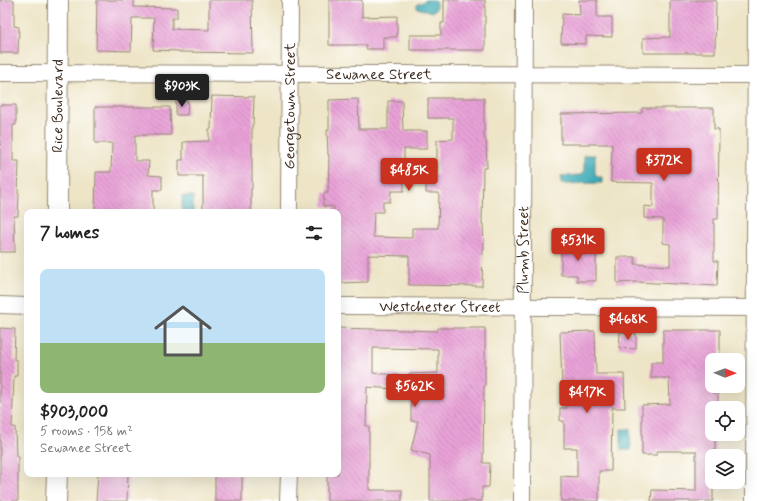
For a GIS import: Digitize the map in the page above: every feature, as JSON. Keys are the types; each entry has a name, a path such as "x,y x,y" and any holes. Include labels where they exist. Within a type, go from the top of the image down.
{"street":[{"name":"Rice Boulevard","path":"57,209 58,0"},
{"name":"Georgetown Street","path":"289,209 290,0"},
{"name":"Plumb Street","path":"522,501 524,0"},
{"path":"754,501 756,308 756,0"},
{"name":"Sewanee Street","path":"0,73 756,75"},
{"path":"0,306 24,306"},
{"name":"Westchester Street","path":"341,306 756,308"},
{"path":"56,501 57,477"},
{"path":"288,501 289,477"}],"water":[{"path":"425,0 435,0 436,9 432,12 417,8 417,4"},
{"path":"584,155 595,155 595,173 597,177 602,177 602,183 561,184 561,176 581,175 584,172"},
{"path":"182,196 193,196 193,209 182,209"},
{"path":"621,429 630,429 631,450 621,450"}],"building":[{"path":"0,0 14,0 14,26 19,27 18,53 0,53"},
{"path":"97,0 134,0 134,7 177,8 177,18 172,18 172,29 209,30 209,0 252,0 253,53 179,52 153,50 154,18 132,18 131,51 96,50"},
{"path":"329,0 362,0 362,17 397,16 397,37 383,37 383,49 366,49 366,45 329,45"},
{"path":"444,0 485,0 485,50 410,50 410,35 441,35 441,23 444,23"},
{"path":"579,0 597,0 597,17 612,17 612,37 586,36 586,44 561,43 562,14 580,15"},
{"path":"670,0 716,0 715,53 643,53 643,38 670,37"},
{"path":"212,96 254,97 252,125 251,209 203,209 203,176 179,176 179,160 183,160 183,142 209,141 209,129 211,129"},
{"path":"428,98 484,98 484,139 486,139 487,168 483,168 482,224 484,249 482,286 409,285 409,256 368,255 368,282 341,283 341,209 323,206 324,193 328,193 329,155 327,130 329,130 329,100 358,99 359,129 388,129 388,101 402,101 403,131 427,131 427,149 404,149 404,191 391,191 390,202 383,202 383,212 374,212 373,237 412,238 412,228 438,228 439,193 426,193 426,175 437,175 437,140 453,139 453,118 428,118"},
{"path":"176,100 188,101 187,115 176,115"},
{"path":"0,105 16,105 16,125 13,125 13,161 19,161 19,194 18,216 14,216 15,252 0,252"},
{"path":"95,107 170,107 171,135 135,135 135,161 149,161 148,175 162,176 162,190 153,190 153,209 95,209 96,172 111,172 112,143 95,143"},
{"path":"642,108 714,108 714,129 719,129 718,219 714,219 714,261 718,261 717,286 636,282 617,283 617,257 635,257 635,264 670,266 670,244 663,243 663,219 644,218 644,206 653,207 653,183 611,182 612,144 561,144 561,114 642,113"},
{"path":"561,243 579,243 579,250 596,250 596,281 577,281 577,275 561,275"},
{"path":"0,328 15,329 14,360 17,360 17,376 14,376 12,427 15,427 16,456 18,456 18,501 0,501"},
{"path":"341,328 438,331 438,328 485,328 483,463 490,463 489,487 482,487 482,501 430,501 430,455 411,450 418,421 411,421 411,390 367,387 366,426 369,426 369,490 402,490 402,501 327,501 327,477 341,477","holes":["373,348 438,349 438,373 408,374 409,376 373,373"]},
{"path":"663,330 720,330 720,353 705,353 705,393 718,393 718,401 705,401 705,441 715,441 715,449 705,449 705,489 713,489 713,501 651,501 652,490 696,491 696,451 657,451 657,455 642,455 642,405 670,404 669,378 651,378 651,362 663,362"},
{"path":"595,331 596,374 624,374 625,408 612,408 611,471 599,471 599,501 561,501 561,476 577,477 577,448 564,448 564,421 560,421 560,408 567,408 567,385 562,385 560,332"},
{"path":"620,332 636,333 636,349 619,348"},
{"path":"98,477 128,477 127,501 96,501"},
{"path":"215,477 242,477 242,501 215,501"}]}
